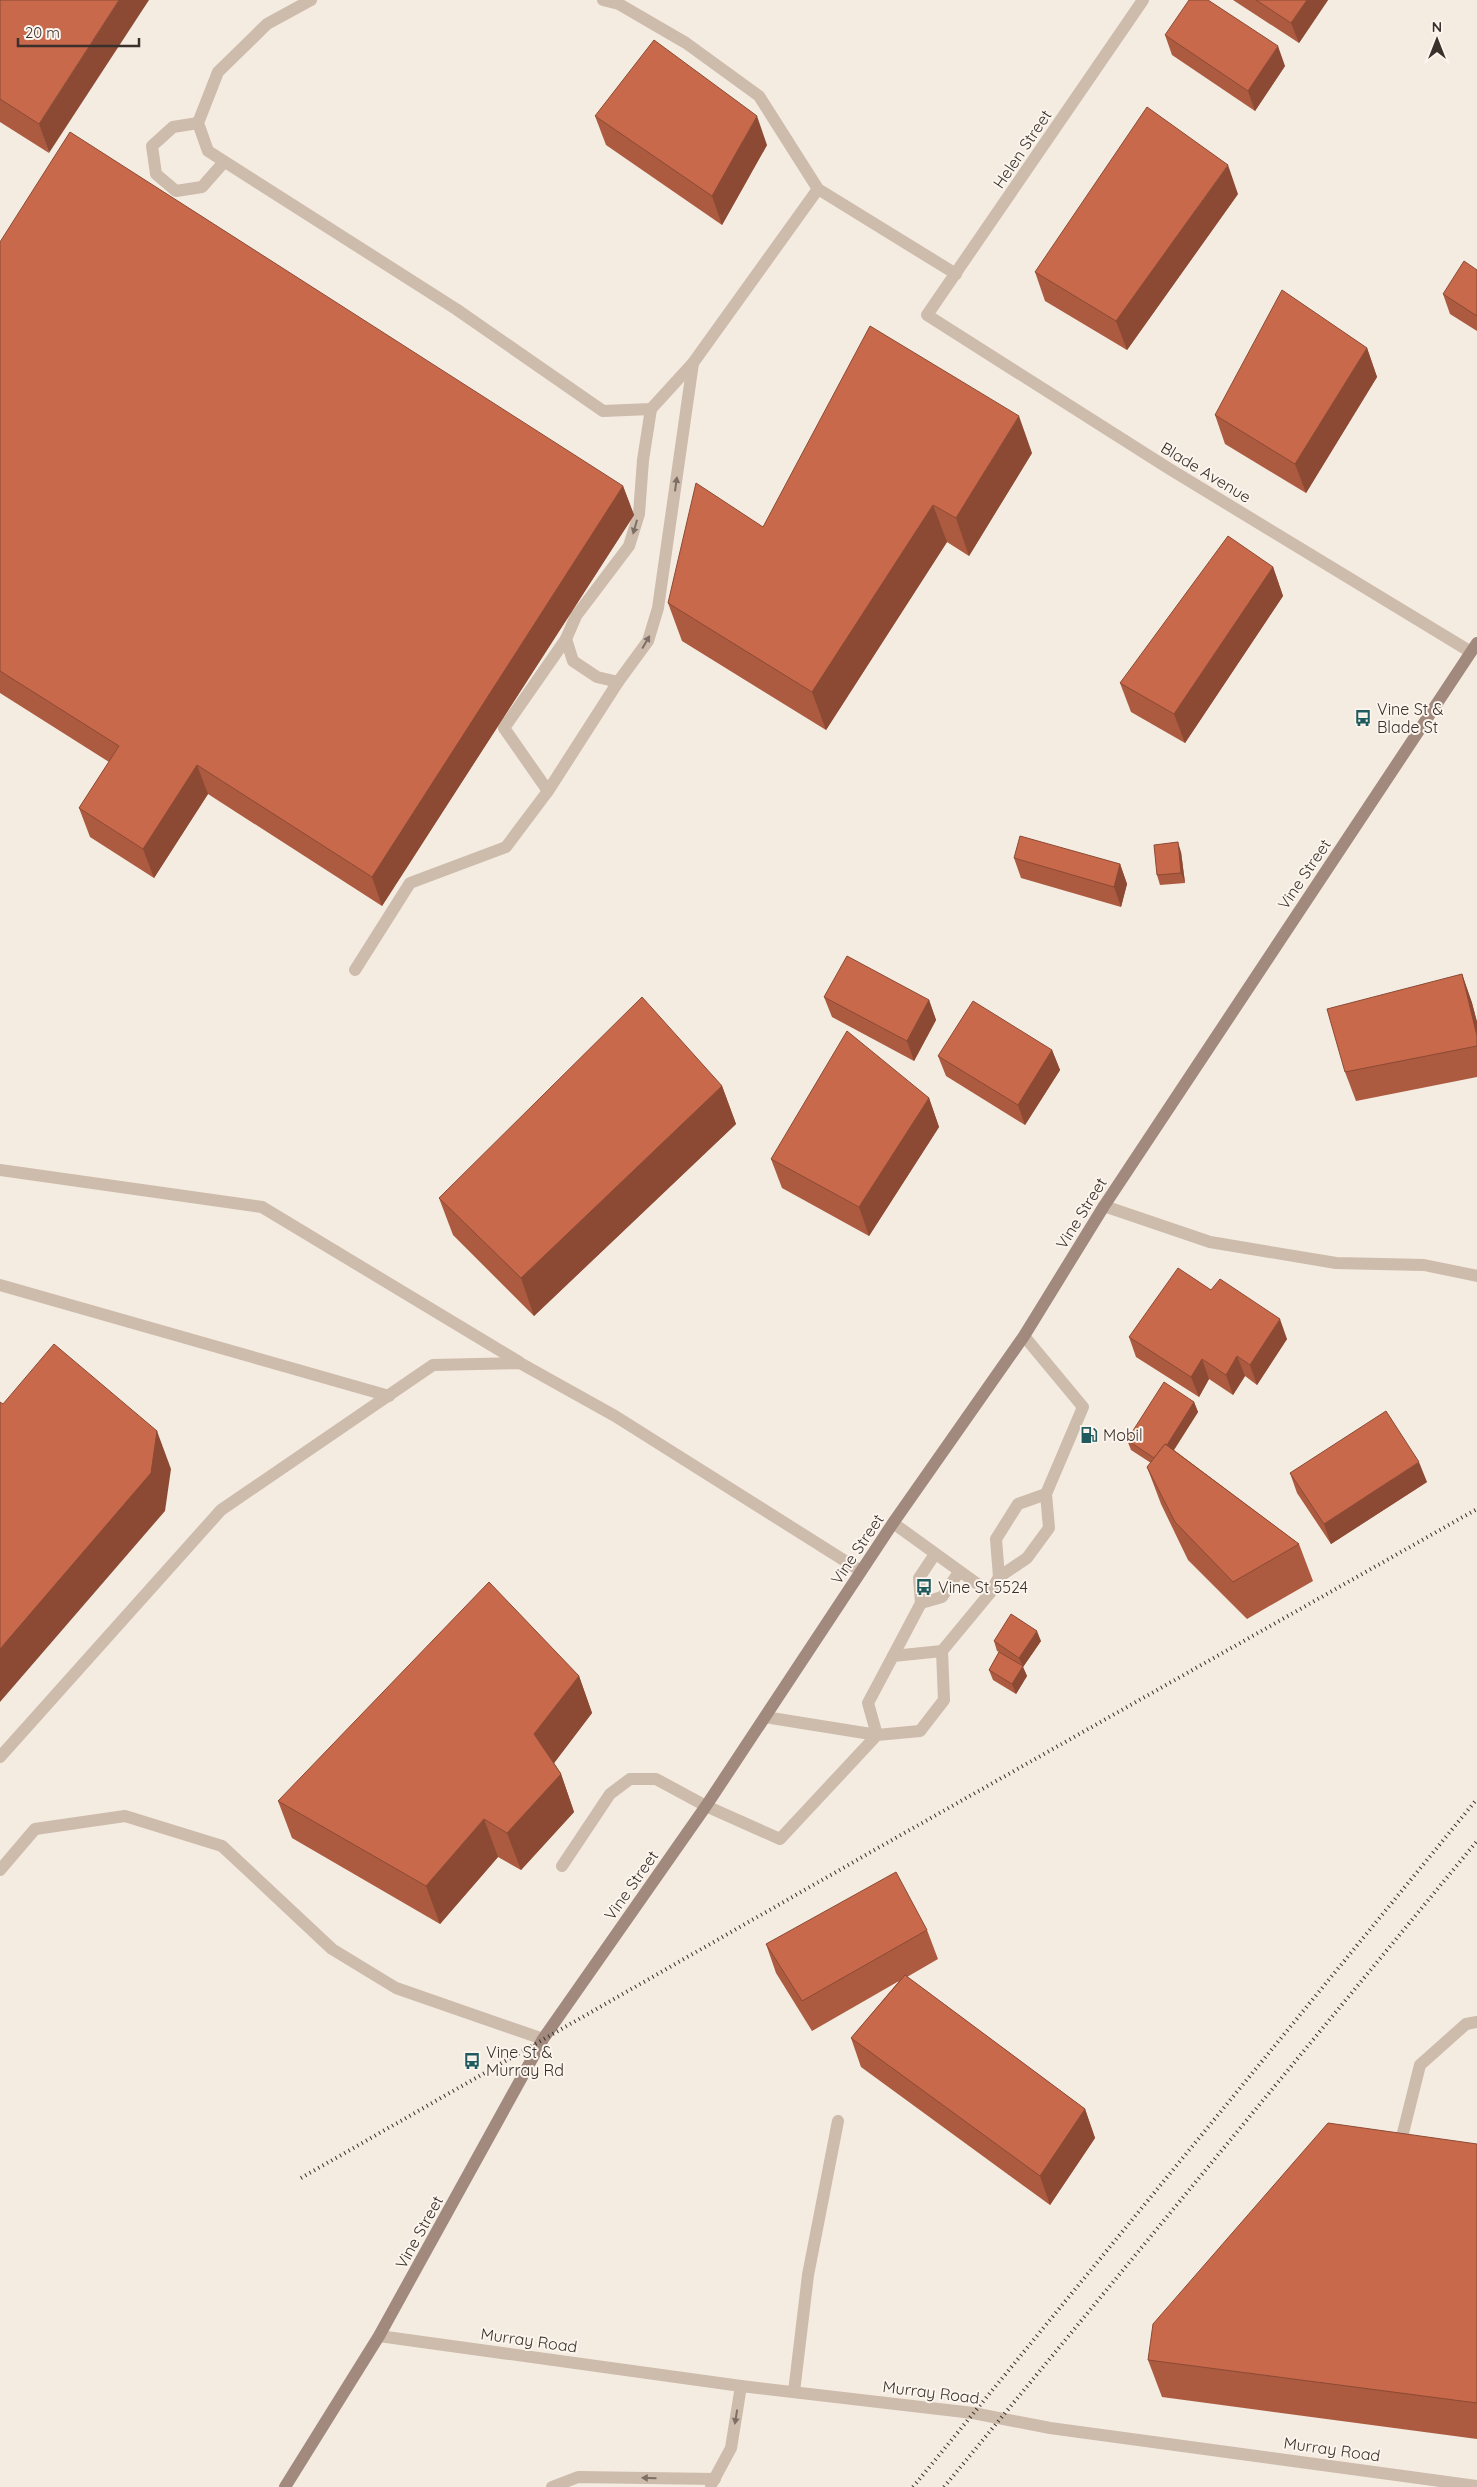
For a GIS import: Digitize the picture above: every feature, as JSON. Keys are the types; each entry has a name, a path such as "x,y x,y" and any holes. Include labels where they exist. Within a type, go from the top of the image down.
{"main road":[{"name":"Vine Street","path":"286,2487 379,2336 543,2039 706,1806 893,1523 1024,1336 1104,1206 1474,648"}],"street":[{"path":"311,0 268,24 218,72 198,123 208,152 456,309 603,412 651,410"},
{"path":"603,0 619,4 686,43 760,96 818,189 956,274"},
{"name":"Helen Street","path":"927,315 1143,0"},
{"path":"198,123 173,127 152,146 156,174 176,191 202,187 224,162"},
{"path":"548,791 504,728 566,638 576,616 629,546 639,514 643,460 651,410 692,363 818,189"},
{"name":"Blade Avenue","path":"927,315 1168,468 1474,648"},
{"path":"355,970 410,883 506,847 548,791 618,682 648,640 658,608 692,363"},
{"path":"566,638 573,661 597,678 618,682"},
{"path":"0,1170 262,1207 520,1363 615,1416 861,1571"},
{"path":"1104,1206 1210,1242 1336,1263 1424,1265 1477,1276"},
{"path":"0,1285 389,1396"},
{"path":"765,1718 877,1735 920,1731 944,1700 942,1651 990,1593 1000,1577 1027,1558 1049,1528 1046,1494 1083,1407 1024,1336"},
{"path":"0,1757 221,1510 433,1365 520,1363"},
{"path":"1000,1577 996,1539 1018,1504 1046,1494"},
{"path":"893,1523 990,1593"},
{"path":"877,1735 868,1703 920,1603 919,1578 935,1554"},
{"path":"920,1603 942,1596 959,1572"},
{"path":"893,1656 942,1651"},
{"path":"562,1866 610,1794 630,1779 656,1779 706,1806 780,1839 877,1735"},
{"path":"0,1870 35,1829 125,1816 222,1846 332,1949 396,1988 543,2039"},
{"path":"1403,2133 1420,2065 1466,2024 1477,2022"},
{"path":"794,2392 808,2275 838,2121"},
{"name":"Murray Road","path":"379,2336 741,2386 973,2414 1050,2428 1477,2486"},
{"path":"552,2487 578,2477 712,2483 731,2448 741,2386"}],"building":[{"path":"0,0 119,0 39,124 0,99"},
{"path":"1189,0 1208,0 1278,46 1248,91 1165,35"},
{"path":"1256,0 1307,0 1291,23"},
{"path":"654,40 757,116 712,196 595,116"},
{"path":"1147,107 1228,165 1116,321 1035,272"},
{"path":"70,132 623,486 372,877 197,765 143,849 79,808 119,746 0,671 0,242"},
{"path":"1464,261 1477,270 1477,316 1443,294"},
{"path":"1282,290 1367,348 1295,464 1215,415"},
{"path":"870,326 1019,416 956,518 933,505 812,692 668,603 696,483 763,527"},
{"path":"1228,536 1273,567 1174,714 1120,683"},
{"path":"1020,836 1120,864 1114,887 1014,858"},
{"path":"1178,842 1181,873 1157,875 1154,845"},
{"path":"847,956 929,1000 907,1041 824,997"},
{"path":"1462,974 1477,1036 1477,1046 1345,1072 1327,1009"},
{"path":"642,997 722,1086 521,1278 439,1198"},
{"path":"973,1001 1052,1050 1018,1105 938,1056"},
{"path":"847,1031 929,1098 859,1207 771,1159"},
{"path":"1178,1268 1211,1290 1220,1279 1280,1319 1250,1365 1237,1356 1226,1375 1202,1359 1191,1377 1129,1337"},
{"path":"54,1344 157,1431 151,1473 0,1649 0,1402 3,1404"},
{"path":"1164,1382 1194,1402 1167,1445 1165,1444 1154,1458 1127,1440"},
{"path":"1386,1411 1419,1462 1324,1524 1290,1473"},
{"path":"1165,1444 1299,1544 1233,1582 1175,1522 1147,1467"},
{"path":"489,1582 579,1676 534,1734 561,1774 507,1833 484,1819 426,1886 278,1801"},
{"path":"1011,1614 1037,1631 1019,1658 994,1641"},
{"path":"999,1652 1023,1666 1012,1684 989,1670"},
{"path":"896,1872 927,1930 802,2001 766,1944"},
{"path":"905,1975 1085,2109 1040,2176 851,2038"},
{"path":"1328,2123 1477,2144 1477,2403 1148,2360 1153,2324"}],"railway":[{"path":"301,2178 892,1840 1477,1509"},
{"path":"913,2487 1477,1799"},
{"path":"944,2487 1477,1841"}],"place":[{"name":"Vine St & Blade St","path":"1363,718"},
{"name":"Mobil","path":"1089,1435"},
{"name":"Vine St 5524","path":"924,1587"},
{"name":"Vine St & Murray Rd","path":"472,2061"}]}
